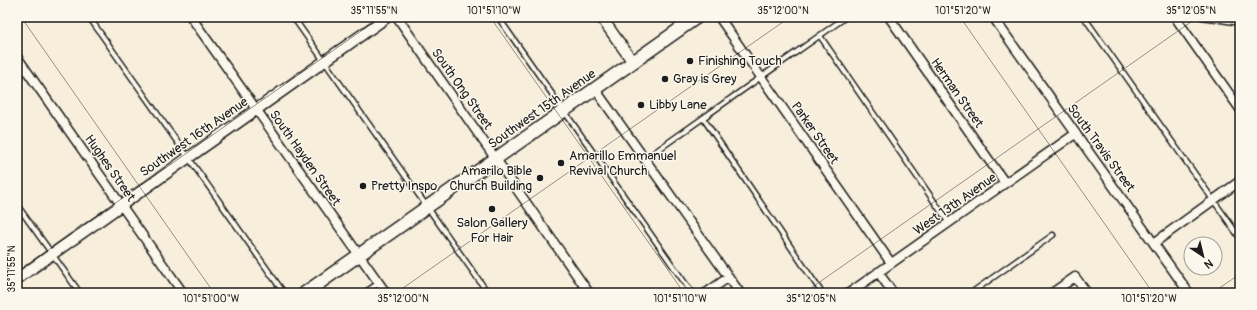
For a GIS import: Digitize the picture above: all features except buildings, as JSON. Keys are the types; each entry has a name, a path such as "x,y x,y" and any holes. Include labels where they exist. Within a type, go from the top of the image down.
{"main road":[{"name":"Southwest 15th Avenue","path":"306,293 697,17"}],"street":[{"name":"South Hayden Street","path":"191,17 386,293"},
{"name":"Southwest 16th Avenue","path":"17,279 387,17"},
{"name":"South Ong Street","path":"397,17 589,293"},
{"path":"601,17 633,62"},
{"name":"Parker Street","path":"719,17 891,263"},
{"name":"Herman Street","path":"889,17 1005,183"},
{"name":"South Travis Street","path":"993,17 1189,293"},
{"path":"1175,17 1240,109"},
{"name":"Hughes Street","path":"17,57 183,293"},
{"path":"595,89 740,293"},
{"name":"West 13th Avenue","path":"849,293 1075,134"},
{"path":"1154,243 1240,181"},
{"path":"878,272 893,293"},
{"path":"706,293 729,277"},
{"path":"1052,293 1075,277 1087,293"}],"lane":[{"path":"89,17 284,293"},
{"path":"293,17 488,293"},
{"path":"498,17 692,293"},
{"path":"645,159 846,17"},
{"path":"1084,17 1240,238"},
{"path":"1202,17 1240,23"},
{"path":"820,36 949,223"},
{"path":"703,118 822,293"},
{"path":"17,205 80,293"},
{"path":"971,293 1053,235"},
{"path":"364,293 379,283"}],"place":[{"name":"Finishing Touch","path":"690,61"},
{"name":"Gray is Grey","path":"665,79"},
{"name":"Libby Lane","path":"641,105"},
{"name":"Amarillo Emmanuel Revival Church","path":"561,163"},
{"name":"Amarilo Bible Church Building","path":"540,178"},
{"name":"Pretty Inspo","path":"363,186"},
{"name":"Salon Gallery For Hair","path":"492,209"}]}
